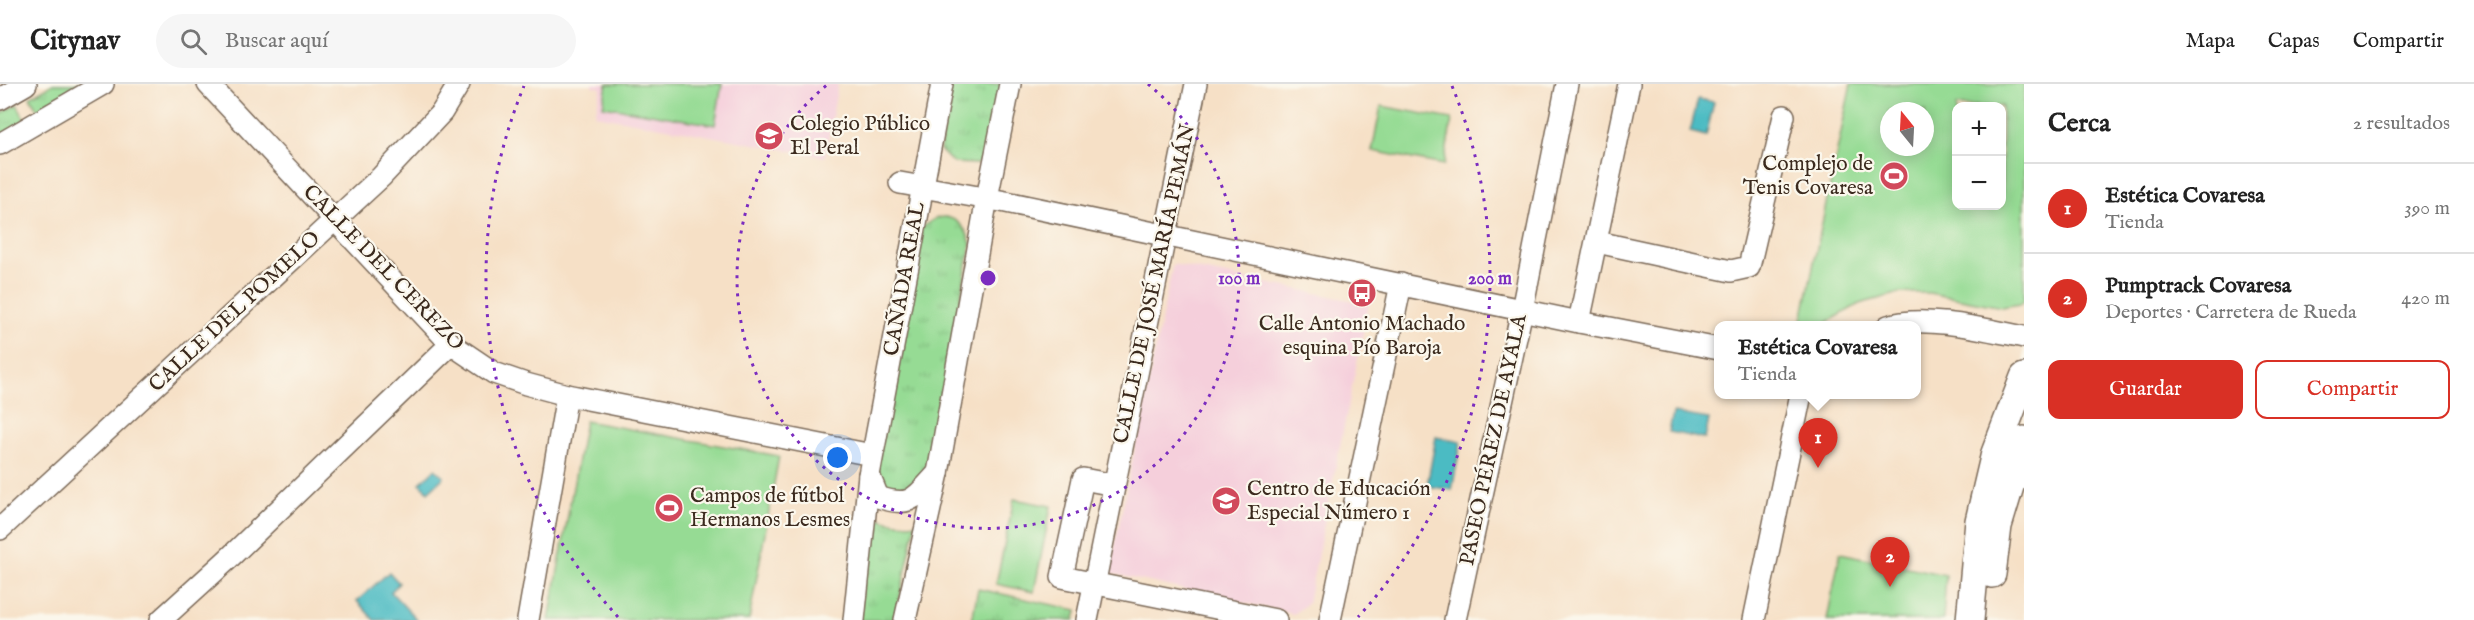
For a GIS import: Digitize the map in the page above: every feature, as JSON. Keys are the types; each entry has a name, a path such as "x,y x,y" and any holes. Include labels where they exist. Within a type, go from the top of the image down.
{"main road":[{"path":"1970,620 1979,521 1995,453 2024,377"},
{"path":"1988,620 1998,526 2024,440"}],"street":[{"path":"0,99 26,84"},
{"path":"0,144 103,84"},
{"name":"CALLE DEL CEREZO","path":"208,84 451,344 494,373 567,395 871,465"},
{"name":"CALLE DEL POMELO","path":"0,529 381,177 442,111 459,84"},
{"name":"CAÑADA REAL","path":"854,620 871,465 942,84"},
{"path":"905,620 997,200 1010,84"},
{"name":"CALLE DE JOSÉ MARÍA PEMÁN","path":"1087,620 1196,84"},
{"name":"PASEO PÉREZ DE AYALA","path":"1455,620 1522,310 1567,84"},
{"path":"1579,322 1598,242 1629,84"},
{"path":"1598,242 1731,271 1749,267 1784,116"},
{"path":"900,183 997,200 1714,348"},
{"path":"1330,620 1401,284"},
{"path":"1921,323 1939,323 2024,338"},
{"path":"161,620 226,561 451,344"},
{"path":"528,620 567,395"},
{"path":"1754,620 1799,399"},
{"path":"871,465 878,497 896,503 912,500 938,473"},
{"path":"1114,485 1083,479 1062,577 1276,620"}],"shaded area":[{"name":"Colegio Público El Peral","path":"592,84 838,84 825,157 595,115 601,88 592,86"},
{"name":"Centro de Educación Especial Número 1","path":"1173,264 1369,304 1308,603 1293,614 1109,573"}],"green space":[{"path":"53,84 92,84 40,114 30,97"},
{"path":"607,84 722,84 715,125 603,106"},
{"path":"949,84 1004,84 991,153 977,164 953,163 940,150"},
{"name":"Complejo de Tenis Covaresa","path":"1851,84 2024,84 2024,300 2020,304 2002,307 1929,293 1900,293 1859,304 1830,321 1802,321"},
{"path":"17,104 26,122 0,137 0,114"},
{"path":"1381,106 1452,119 1444,165 1372,151"},
{"path":"945,217 955,220 962,226 971,244 927,472 914,487 899,492 886,487 874,471 922,227 936,218"},
{"name":"Campos de fútbol Hermanos Lesmes","path":"585,421 779,456 749,620 549,620"},
{"path":"1014,499 1051,506 1034,592 996,584"},
{"path":"868,513 891,522 916,523 895,620 859,620"},
{"path":"1840,553 1946,575 1943,620 1827,620"},
{"path":"978,589 1077,610 1075,620 972,620"}],"water":[{"path":"1698,99 1714,102 1706,136 1690,132"},
{"path":"1673,413 1709,419 1705,439 1669,432"},
{"path":"1436,437 1461,442 1452,490 1427,486"},
{"path":"435,469 444,477 428,492 420,483"},
{"path":"389,572 399,583 391,592 417,620 374,620 357,601"}],"place":[{"name":"Colegio Público El Peral","path":"769,136"},
{"name":"Complejo de Tenis Covaresa","path":"1894,176"},
{"name":"Calle Antonio Machado esquina Pío Baroja","path":"1362,293"},
{"name":"Estética Covaresa","path":"1818,468"},
{"name":"Centro de Educación Especial Número 1","path":"1226,501"},
{"name":"Campos de fútbol Hermanos Lesmes","path":"669,508"},
{"name":"Pumptrack Covaresa","path":"1890,587"}]}
